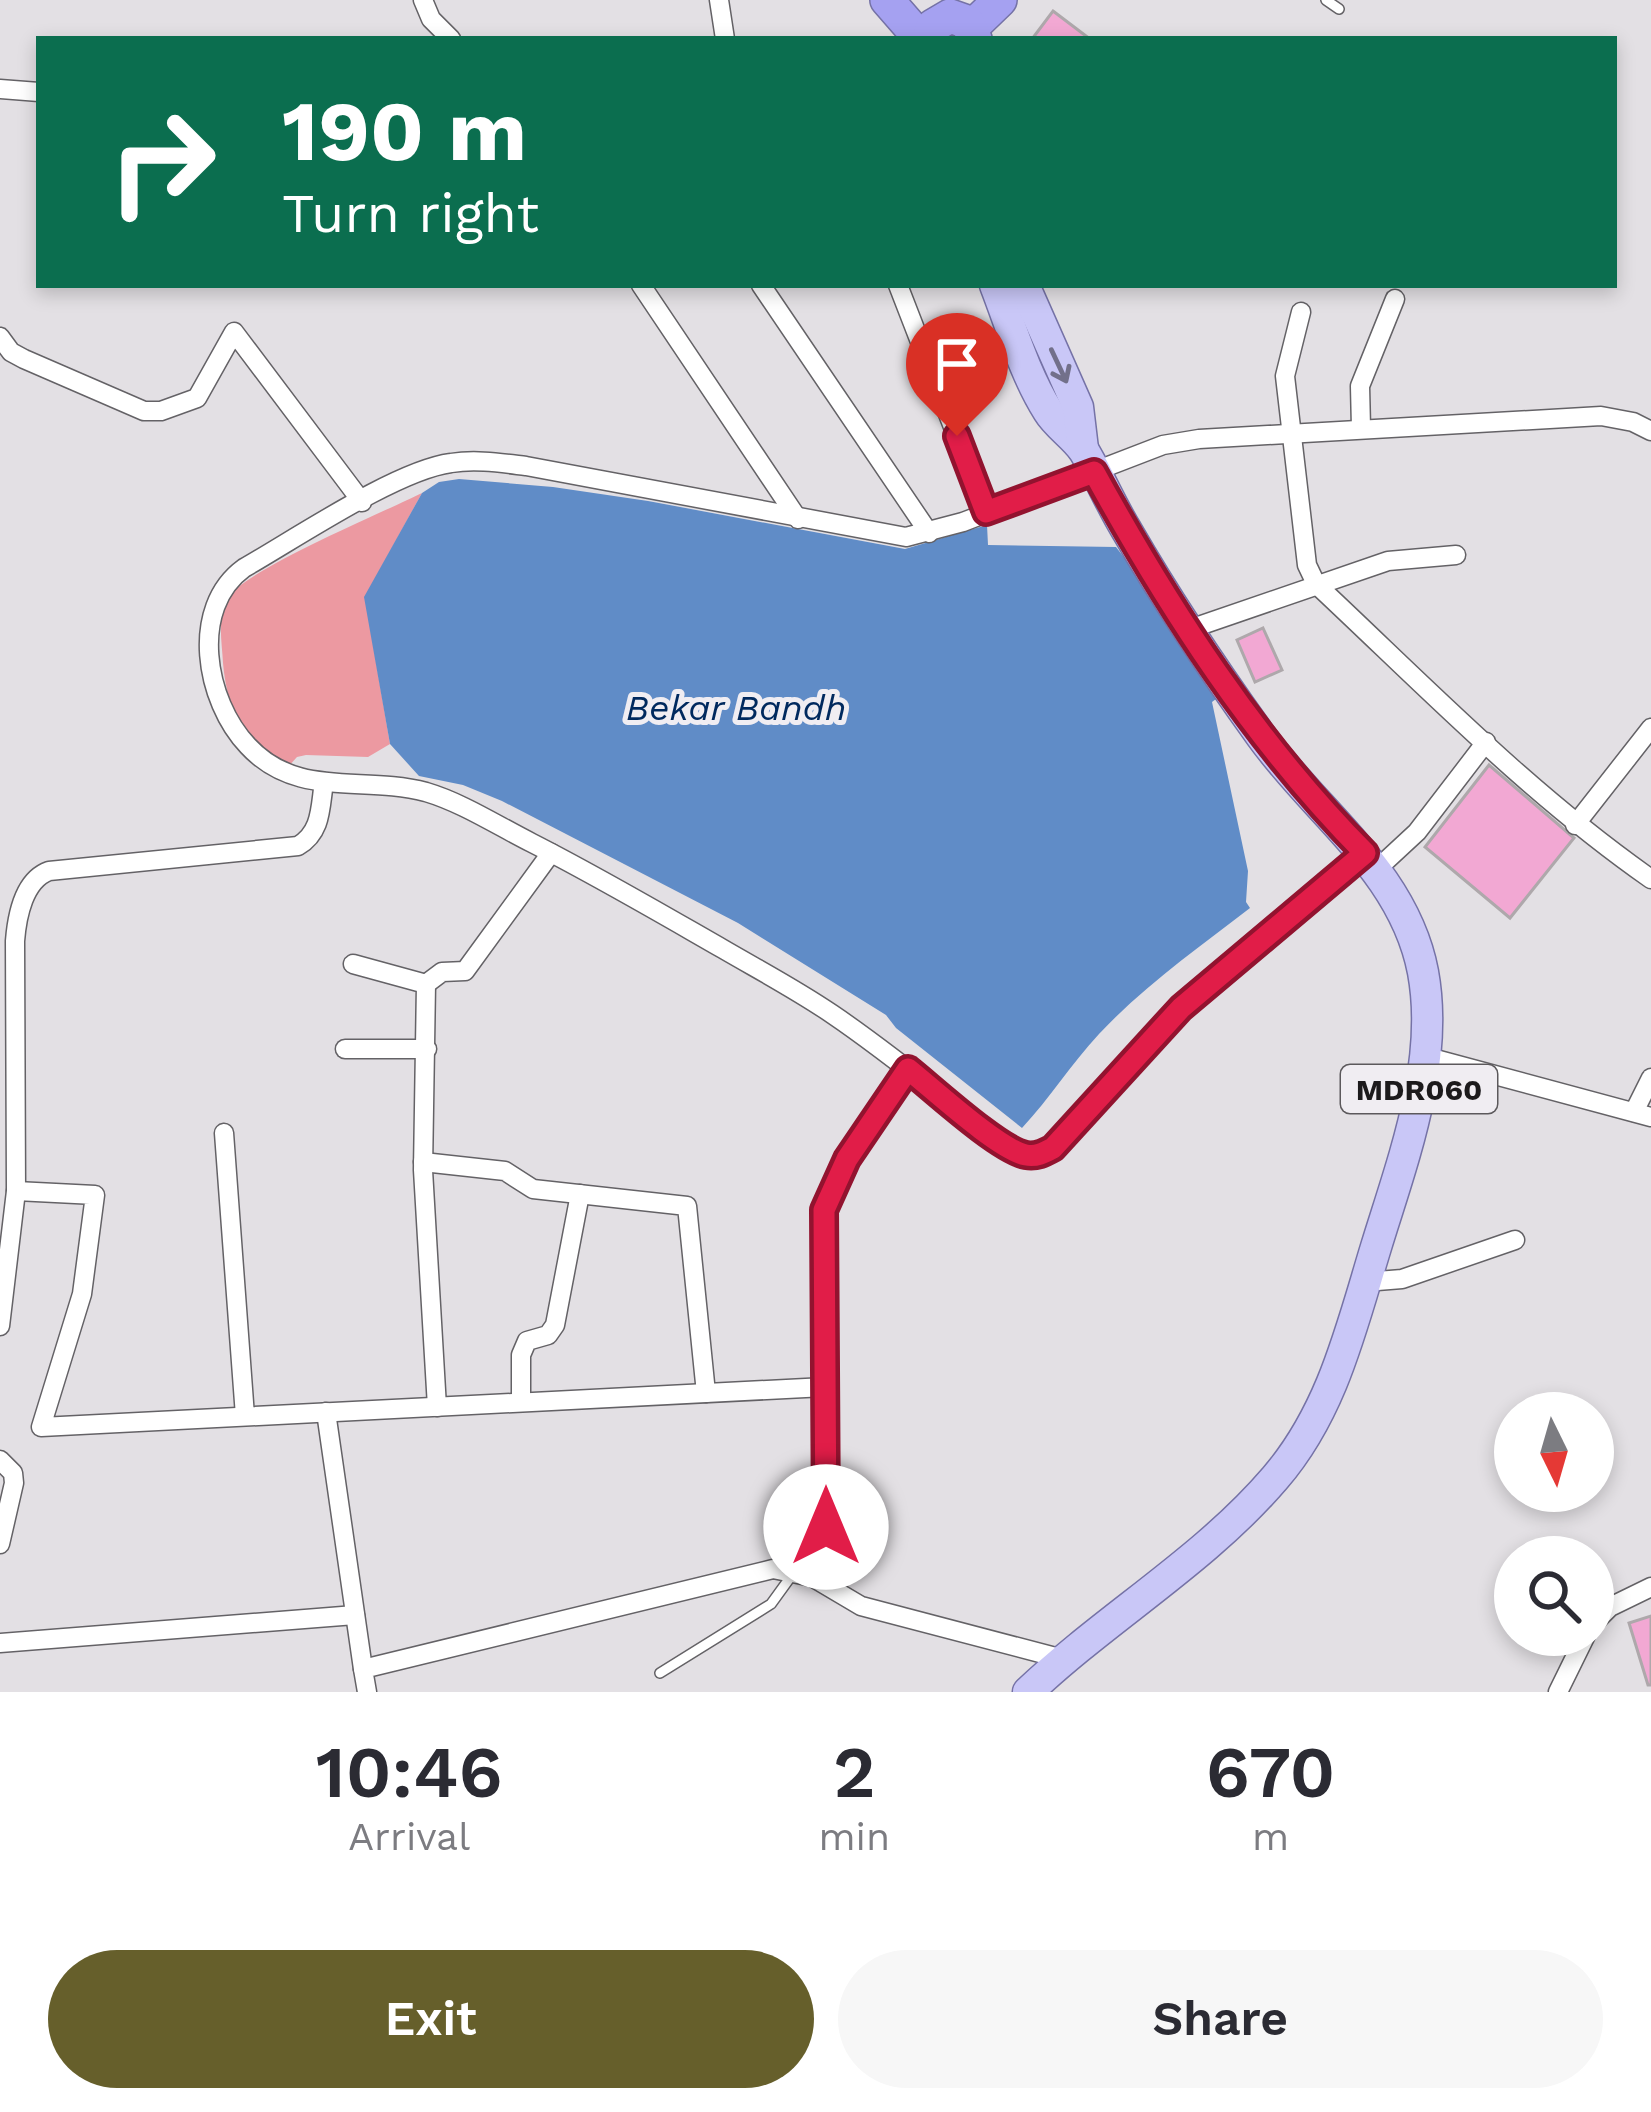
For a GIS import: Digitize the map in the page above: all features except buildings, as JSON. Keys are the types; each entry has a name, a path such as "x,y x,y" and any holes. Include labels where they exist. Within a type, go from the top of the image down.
{"highway":[{"path":"887,0 947,23 1000,0"}],"main road":[{"name":"MDR060","path":"996,288 1048,412 1088,461 1187,630 1265,741 1371,862 1404,914 1418,949 1426,1007 1424,1056 1404,1156 1337,1374 1322,1408 1277,1475 1247,1508 1028,1692"},
{"name":"MDR060","path":"1025,288 1078,406 1088,461"}],"street":[{"path":"423,0 431,19 448,36"},
{"path":"719,0 725,36"},
{"path":"0,89 36,92"},
{"path":"643,288 798,519"},
{"path":"763,288 929,533"},
{"path":"899,288 986,512"},
{"path":"1360,428 1360,386 1395,299"},
{"path":"1301,312 1285,376 1307,565 1316,584 1575,825 1651,879"},
{"path":"0,338 24,359 150,412 197,398 234,332 362,502"},
{"path":"1486,742 1417,832 1192,998 1053,1148 1030,1156 1004,1145 806,996 440,796 391,784 302,780 279,772 241,739 218,690 210,646 211,616 221,587 231,577 426,469 472,461 526,466 894,536 929,533 986,512 1088,461 1163,445 1360,428 1601,416 1651,431"},
{"path":"1187,630 1388,560 1456,555"},
{"path":"1575,825 1651,728"},
{"path":"0,1327 16,1191 8,915 35,879 49,871 298,846 317,827 324,782"},
{"path":"426,984 442,972 465,970 551,853"},
{"path":"353,964 426,984"},
{"path":"426,984 423,1162 436,1407"},
{"path":"345,1049 427,1049"},
{"path":"1424,1056 1642,1114 1651,1078"},
{"path":"803,1574 826,1527 824,1228 829,1194 908,1069"},
{"path":"224,1133 245,1416"},
{"path":"423,1162 505,1171 527,1188 688,1206 706,1393"},
{"path":"16,1191 94,1195 82,1294 41,1427 824,1387"},
{"path":"521,1402 521,1354 527,1341 548,1335 555,1325 580,1194"},
{"path":"1365,1282 1402,1280 1515,1240"},
{"path":"326,1412 367,1692"},
{"path":"0,1460 13,1473 14,1483 0,1544"},
{"path":"363,1669 773,1569 803,1574 862,1606 1063,1659"},
{"path":"1614,1604 1651,1587"},
{"path":"0,1643 356,1615"},
{"path":"1562,1692 1577,1656"}],"lane":[{"path":"1326,0 1339,9"},
{"path":"660,1673 770,1604 803,1574"}],"shaded area":[{"path":"422,493 365,597 390,744 368,757 297,757 287,768 250,735 229,698 221,631 227,599 286,558"}],"water":[{"name":"Bekar Bandh","path":"459,479 648,501 905,549 987,525 988,545 1116,547 1188,641 1220,696 1212,702 1248,871 1246,902 1250,908 1116,1016 1022,1128 896,1028 886,1015 738,923 502,801 463,785 419,776 390,744 364,597 422,493 439,482"}],"route":[{"path":"826,1527 824,1210 847,1159 908,1069 1004,1145 1030,1156 1043,1154 1181,1008 1365,853 1318,806 1265,741 1187,630 1094,472 986,512 957,436"}]}
